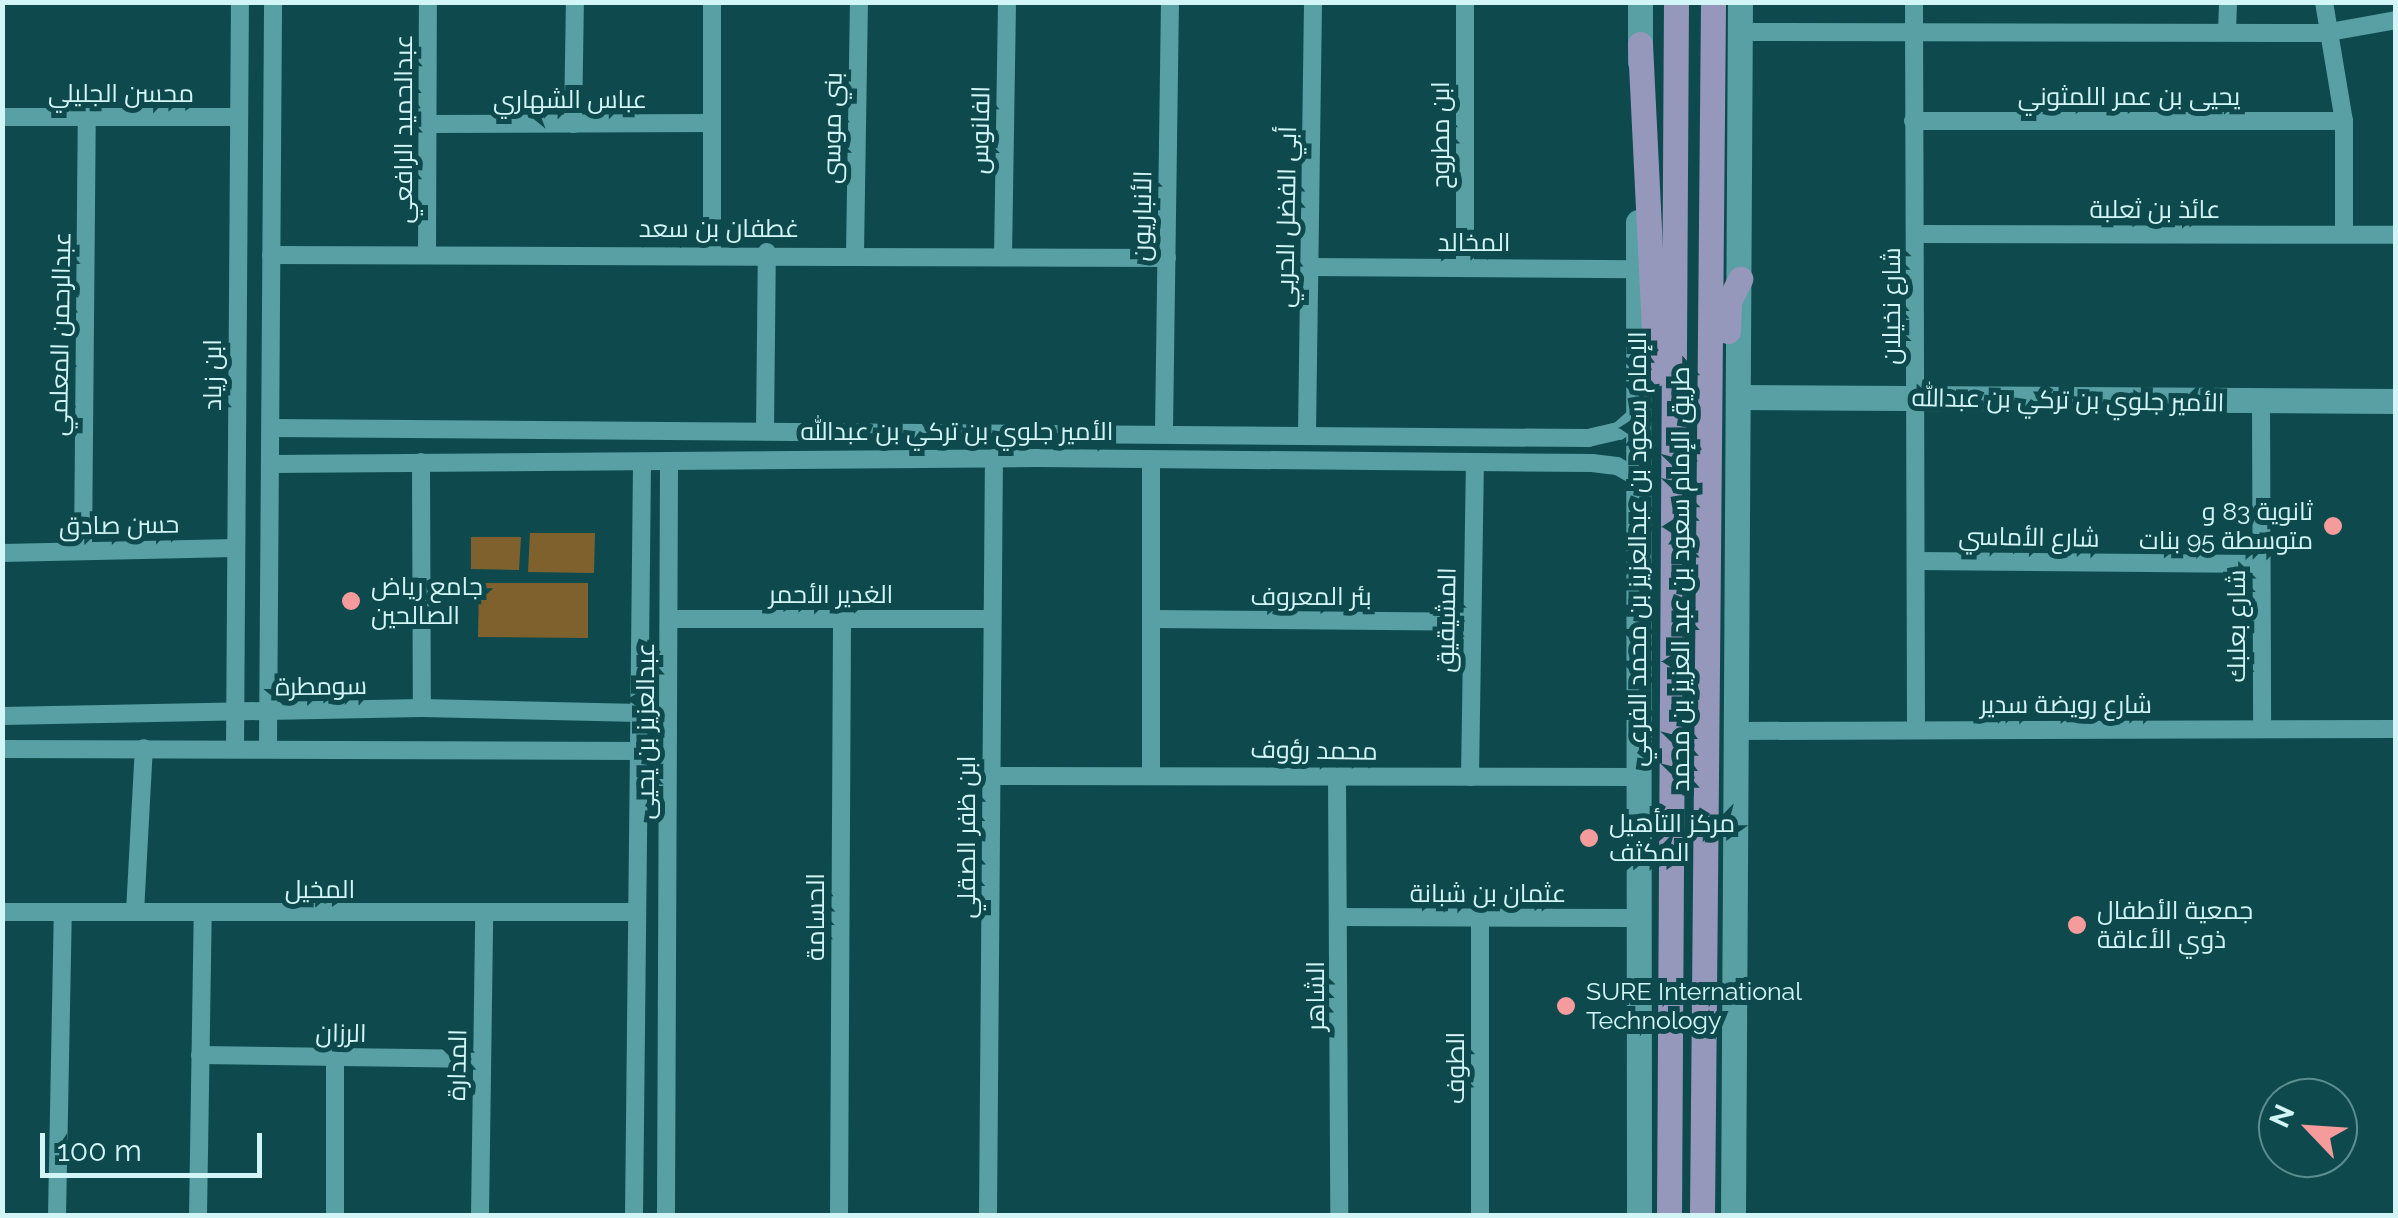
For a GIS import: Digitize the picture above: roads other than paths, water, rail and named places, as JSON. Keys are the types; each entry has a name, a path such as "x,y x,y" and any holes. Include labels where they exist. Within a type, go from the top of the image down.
{"main road":[{"name":"طريق الإمام سعود بن عبد العزيز بن محمد","path":"1669,1216 1669,628 1676,2"},
{"name":"طريق الإمام سعود بن عبد العزيز بن محمد","path":"1702,1216 1712,514 1713,2"},
{"path":"1640,44 1669,628"},
{"path":"1712,514 1723,480 1729,301 1740,279"}],"street":[{"name":"ابن زياد","path":"235,748 240,2"},
{"path":"268,746 273,2"},
{"name":"عبدالحميد الرافعي","path":"427,255 428,2"},
{"path":"573,124 574,2"},
{"path":"712,2 712,253"},
{"name":"بني موسى","path":"855,254 859,2"},
{"name":"الفانوس","path":"1003,258 1008,2"},
{"name":"الأنباريون","path":"1164,430 1170,2"},
{"name":"أبي الفضل الحربي","path":"1307,433 1312,2"},
{"name":"ابن مطروح","path":"1465,2 1465,267"},
{"name":"الإمام سعود بن عبدالعزيز بن محمد الفرعي","path":"1639,1216 1636,918 1640,2"},
{"path":"1733,1216 1740,2"},
{"name":"شارع نخيلان","path":"1914,2 1916,730"},
{"path":"2228,2 2228,32"},
{"path":"2324,2 2324,33 2344,121 2344,234"},
{"path":"1740,32 2324,33 2396,20"},
{"name":"محسن الجليلي","path":"2,117 239,117"},
{"name":"عبدالرحمن المعلمي","path":"82,550 86,118"},
{"name":"يحيى بن عمر اللمثوني","path":"1914,121 2344,121"},
{"name":"عباس الشهاري","path":"429,124 711,123"},
{"name":"عائذ بن ثعلبة","path":"1916,234 2396,235"},
{"path":"764,430 768,252"},
{"name":"غطفان بن سعد","path":"271,255 768,252 1167,258"},
{"name":"المخالد","path":"1310,267 1638,269"},
{"name":"الأمير جلوي بن تركي بن عبدالله","path":"1740,397 2396,401"},
{"name":"شارع بعلبك","path":"2262,403 2262,728"},
{"name":"الأمير جلوي بن تركي بن عبدالله","path":"271,428 1037,434 1164,430 1588,438 1620,430 1637,415"},
{"path":"652,430 654,463"},
{"path":"1037,434 1037,458"},
{"path":"1059,459 1060,434"},
{"path":"1588,438 1606,445 1602,458 1592,463"},
{"name":"الأمير جلوي بن تركي بن عبدالله","path":"272,464 994,458 1592,463 1617,466 1640,479"},
{"name":"ابن ظفر الصقلي","path":"988,1216 994,458"},
{"path":"1151,461 1151,771"},
{"path":"422,462 422,708"},
{"name":"عبدالعزيز بن يحيى","path":"654,463 671,619 666,1216"},
{"name":"عبدالعزيز بن يحيى","path":"634,1216 640,713 654,463"},
{"name":"المشيقيق","path":"1470,776 1474,464"},
{"name":"حسن صادق","path":"2,552 236,548"},
{"name":"شارع الأماسي","path":"1917,561 2260,564"},
{"name":"الغدير الأحمر","path":"671,619 991,619"},
{"name":"الحسامة","path":"839,1216 842,619"},
{"name":"بئر المعروف","path":"1152,619 1469,622"},
{"name":"سومطرة","path":"2,716 422,708 640,713"},
{"name":"شارع رويضة سدير","path":"1736,730 2396,729"},
{"path":"2,750 268,746 639,752"},
{"path":"135,912 144,748"},
{"name":"محمد رؤوف","path":"991,776 1151,771 1337,777 1637,777"},
{"name":"الشاهر","path":"1337,777 1339,1216"},
{"name":"المخيل","path":"2,912 637,912"},
{"path":"57,1216 63,912"},
{"path":"198,1216 203,913"},
{"name":"المدارة","path":"480,1216 484,914"},
{"name":"عثمان بن شبانة","path":"1340,917 1636,918"},
{"name":"الطوف","path":"1480,920 1480,1216"},
{"path":"638,998 668,999"},
{"name":"الرزان","path":"200,1054 482,1059"},
{"path":"335,1058 335,1216"}],"place":[{"name":"ثانوية 83 و متوسطة 95 بنات","path":"2333,526"},
{"name":"جامع رياض الصالحين","path":"351,601"},
{"name":"مركز التأهيل المكثف","path":"1589,838"},
{"name":"جمعية الأطفال ذوي الأعاقة","path":"2077,925"},
{"name":"SURE International Technology","path":"1566,1006"}]}
